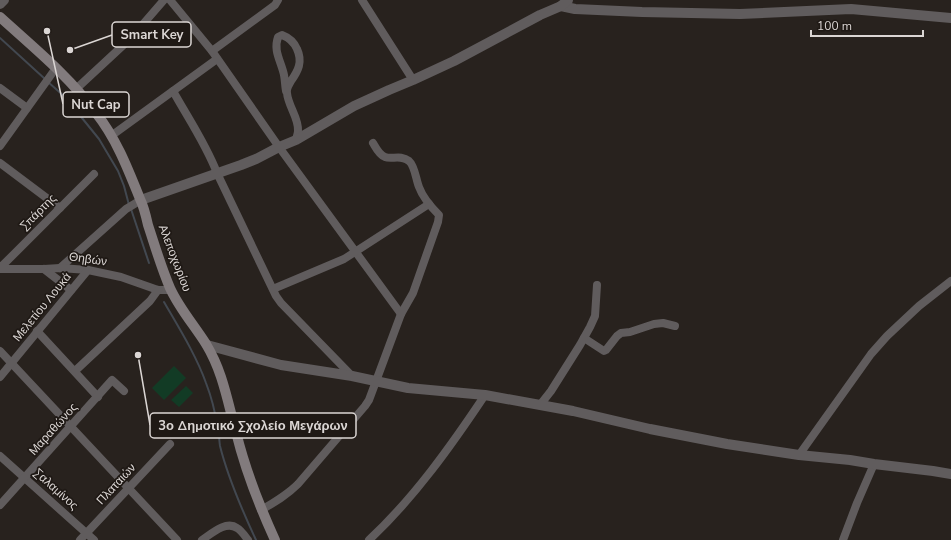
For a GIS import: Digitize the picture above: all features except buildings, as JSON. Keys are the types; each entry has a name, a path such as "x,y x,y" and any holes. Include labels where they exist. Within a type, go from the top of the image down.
{"main road":[{"name":"Αλεποχωρίου","path":"0,16 53,71 76,89 97,113 111,136 123,159 171,290 180,306 207,345 215,361 261,510 275,540"}],"street":[{"path":"0,4 4,0"},
{"path":"76,89 138,32 164,0"},
{"path":"170,0 212,51 401,314"},
{"path":"212,51 275,5 278,0"},
{"path":"362,0 413,80"},
{"path":"60,268 126,209 139,201 247,163 279,146 296,140 354,106 454,61 565,3 575,9 649,12 740,14 851,9 951,18"},
{"path":"286,91 300,61 294,42 288,37 282,35 278,37 275,48 284,74 286,91 289,104 296,121 298,131 296,140"},
{"path":"111,136 217,59"},
{"path":"0,146 53,71"},
{"path":"0,88 27,108"},
{"path":"173,91 194,125 213,162 276,296 352,376"},
{"path":"261,510 276,502 298,484 359,414 369,400 401,314 413,293 439,218 439,215 429,204 419,187 413,166 409,161 399,157 385,157 379,152 373,143"},
{"path":"0,163 60,208"},
{"name":"Σπάρτης","path":"0,269 94,174"},
{"path":"273,289 344,259 429,204"},
{"name":"Θηβών","path":"0,269 60,268 88,270 121,277 158,290 171,290"},
{"path":"44,269 71,290"},
{"name":"Μελετίου Λουκά","path":"0,378 88,270"},
{"path":"799,455 871,354 918,306 951,281"},
{"path":"540,405 551,391 590,327 595,316 597,285"},
{"path":"75,371 150,301 158,290"},
{"path":"584,338 604,351 621,333 630,332 654,324 663,323 675,326"},
{"path":"38,331 98,397"},
{"path":"207,345 281,365 352,376 414,388 485,395 573,411 701,440 799,455 844,459 951,474"},
{"path":"0,351 178,540"},
{"name":"Μαραθώνος","path":"0,505 112,380 124,391"},
{"path":"369,540 386,524 415,490 452,443 485,395"},
{"name":"Πλαταιών","path":"80,540 170,444"},
{"name":"Σαλαμίνος","path":"0,456 94,540"},
{"path":"843,540 874,464"},
{"path":"202,540 221,528 229,525 237,527 248,540"}],"green space":[{"path":"174,366 186,378 164,400 152,388"},
{"path":"186,386 193,393 179,407 171,400"}],"waterway":[{"path":"0,38 45,79"},
{"path":"48,82 65,97 99,139 118,171 129,205"},
{"path":"131,209 149,263"},
{"path":"164,302 192,352 206,383 214,409 220,446 227,470 256,540"}],"place":[{"name":"Nut Cap","path":"47,31"},
{"name":"Smart Key","path":"70,50"},
{"name":"3ο Δημοτικό Σχολείο Μεγάρων","path":"138,355"}]}
